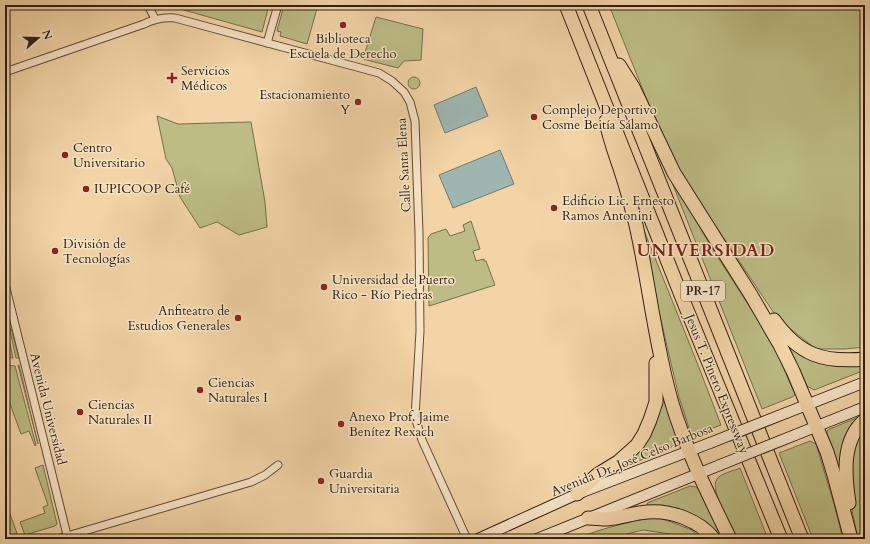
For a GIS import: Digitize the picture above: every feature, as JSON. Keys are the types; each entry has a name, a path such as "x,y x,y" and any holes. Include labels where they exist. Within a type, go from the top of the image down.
{"highway":[{"name":"Jesus T. Pinero Expressway","path":"566,5 685,305 781,539"},
{"name":"Jesus T. Pinero Expressway","path":"589,5 802,539"},
{"path":"604,43 633,87 674,173 751,296 780,346 816,426 834,475 852,539"},
{"path":"597,82 610,142 624,181 640,246 656,333 671,399 699,474 730,539"},
{"path":"751,296 791,340 808,352 820,357 836,360 865,359"},
{"path":"577,494 597,475 618,462 637,445 644,434 656,402 656,333"},
{"path":"852,539 845,474 846,460 856,430 865,420"},
{"path":"588,518 607,519 648,512 670,513 688,520 708,531 714,539"}],"main road":[{"name":"Avenida Dr. José Celso Barbosa","path":"478,539 577,494 865,382"},
{"path":"537,539 865,407"}],"street":[{"path":"148,5 155,19"},
{"path":"267,43 278,5"},
{"name":"Calle Santa Elena","path":"5,70 155,19 166,17 175,18 379,73 399,87 410,102 415,121 419,233 420,331 415,417 422,440 467,539"},
{"name":"Avenida Universidad","path":"5,284 67,537"},
{"path":"57,539 251,482 265,475 278,465"}],"shaded area":[{"path":"166,5 269,5 262,32"},
{"path":"284,5 318,5 307,44 280,36 281,32 277,31"},
{"path":"609,5 865,5 865,347 816,349 778,319 671,160"},
{"path":"376,17 423,29 421,60 404,61 398,68 363,59"},
{"path":"412,77 416,77 420,83 416,89 412,89 408,85 408,81"},
{"path":"157,116 178,124 251,122 265,202 267,227 239,235 217,222 200,228 180,197 172,168 166,159"},
{"path":"671,180 674,181 710,245 771,340 794,392 795,395 792,397 762,409"},
{"path":"471,221 480,249 473,251 476,261 484,259 484,261 486,261 495,285 429,306 428,238 431,234 446,229 450,236 465,231 463,225"},
{"path":"643,228 721,425 696,434 692,434 690,431 679,397 644,248"},
{"path":"11,328 19,358 16,358 10,331"},
{"path":"8,334 13,358 5,357 5,340"},
{"path":"789,346 865,364 865,370 814,390 807,386"},
{"path":"5,365 15,366 36,445 35,446 29,431 21,434 5,390"},
{"path":"18,365 19,365 38,444"},
{"path":"662,400 666,401 680,441 678,444 611,473"},
{"path":"861,416 840,467 838,466 827,437 827,431"},
{"path":"865,423 865,539 858,539 851,505 848,460"},
{"path":"810,441 816,444 843,539 813,539 779,453"},
{"path":"43,465 57,524 55,526 25,535 20,522 45,513 43,507 48,505 35,468"},
{"path":"740,468 768,539 738,539 718,500 715,484 717,479 724,474"},
{"path":"690,486 698,488 719,530 716,531 649,507 647,503"},
{"path":"5,500 19,539 5,539"},
{"path":"658,517 692,530 702,539 680,539 670,534 643,530 606,539 574,539 615,526"}],"water":[{"path":"476,87 488,116 445,133 434,105"},
{"path":"500,150 514,184 453,208 439,175"}],"place":[{"name":"Biblioteca Escuela de Derecho","path":"343,25"},
{"name":"Servicios Médicos","path":"172,78"},
{"name":"Estacionamiento Y","path":"358,102"},
{"name":"Complejo Deportivo Cosme Beitía Sálamo","path":"534,117"},
{"name":"Centro Universitario","path":"65,155"},
{"name":"IUPICOOP Café","path":"86,189"},
{"name":"Edificio Lic. Ernesto Ramos Antonini","path":"554,208"},
{"name":"División de Tecnologías","path":"55,251"},
{"name":"Universidad de Puerto Rico - Río Piedras","path":"324,287"},
{"name":"Anfiteatro de Estudios Generales","path":"238,318"},
{"name":"Ciencias Naturales I","path":"200,390"},
{"name":"Ciencias Naturales II","path":"80,412"},
{"name":"Anexo Prof. Jaime Benítez Rexach","path":"341,424"},
{"name":"Guardia Universitaria","path":"321,481"}],"district":[{"name":"UNIVERSIDAD","path":"706,250"}]}
